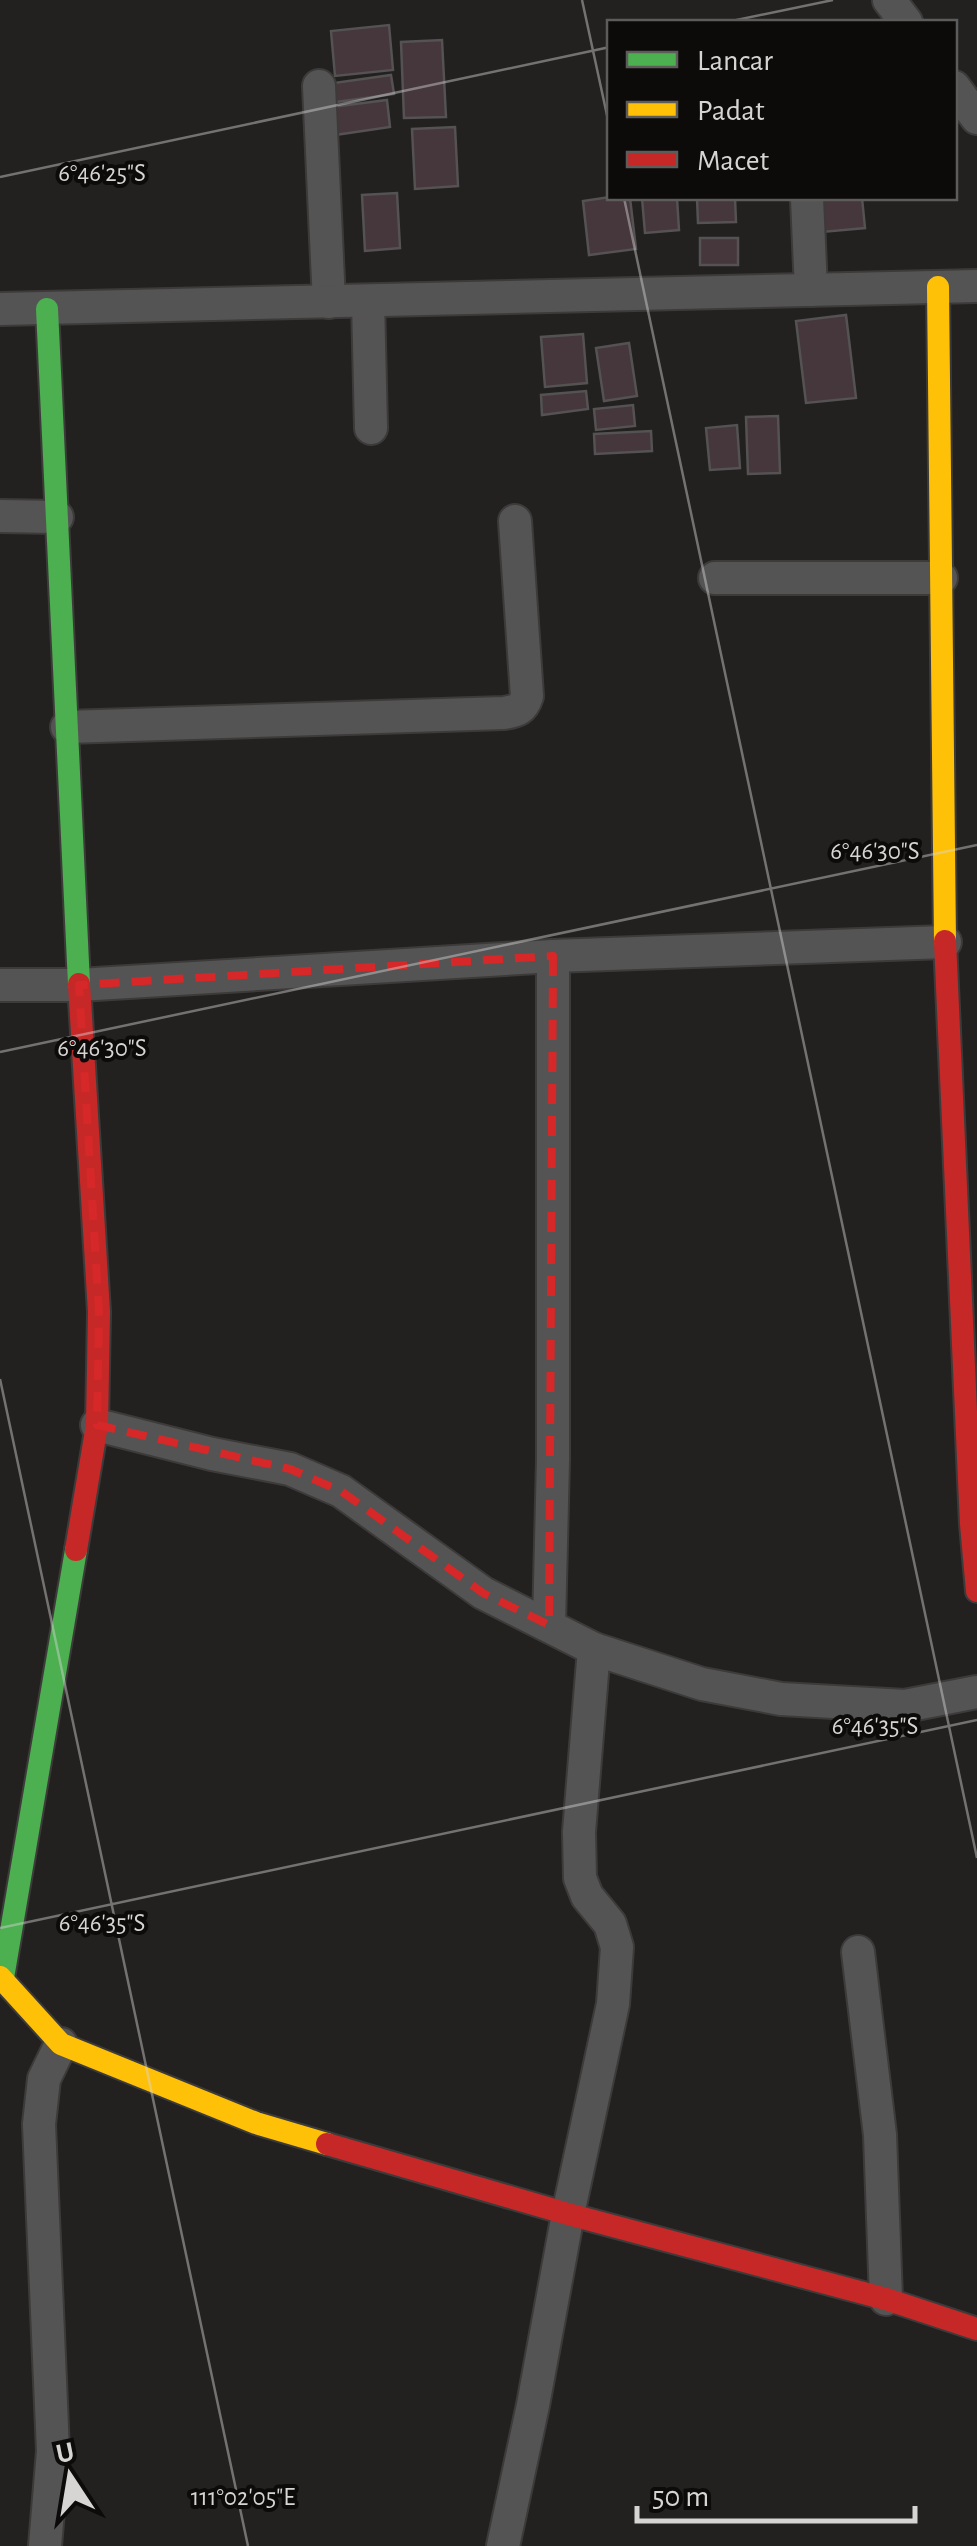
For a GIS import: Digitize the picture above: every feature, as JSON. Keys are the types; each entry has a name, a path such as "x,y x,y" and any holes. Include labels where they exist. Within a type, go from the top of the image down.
{"street":[{"path":"889,0 904,20"},
{"path":"318,86 328,302"},
{"path":"957,91 977,118"},
{"path":"807,200 811,290"},
{"path":"0,309 977,286"},
{"path":"938,287 946,942 962,1029 971,1524 977,1591"},
{"path":"368,301 371,428"},
{"path":"46,309 99,1312 96,1424 1,1978 60,2044 256,2123 568,2214 886,2299 977,2329"},
{"path":"0,516 57,517"},
{"path":"68,727 516,711 527,696 515,521"},
{"path":"715,578 941,578"},
{"path":"0,985 79,985 553,956 946,942"},
{"path":"549,1625 553,1460 553,956"},
{"path":"96,1424 212,1454 290,1468 341,1491 483,1593 594,1649 702,1684 781,1699 905,1706 977,1692"},
{"path":"503,2546 613,2004 617,1947 610,1924 587,1896 580,1878 579,1832 594,1649"},
{"path":"858,1952 880,2135 886,2299"},
{"path":"45,2546 52,2451 39,2124 44,2079 60,2044"}],"highlighted area":[{"path":"553,956 549,1625 483,1593 341,1491 290,1469 97,1425 99,1312 79,985"}],"building":[{"path":"389,25 393,70 335,76 331,31"},
{"path":"442,40 446,117 404,118 401,42"},
{"path":"391,75 394,94 336,102 334,83"},
{"path":"387,100 390,127 335,135 332,107"},
{"path":"455,127 458,186 415,189 412,129"},
{"path":"397,193 400,248 365,251 362,195"},
{"path":"607,197 630,200 636,249 589,255 583,201"},
{"path":"642,200 677,200 679,230 645,233"},
{"path":"697,200 735,200 736,222 698,223"},
{"path":"818,200 862,200 865,228 822,232"},
{"path":"700,238 738,238 738,265 700,265"},
{"path":"846,315 856,398 806,403 796,321"},
{"path":"583,334 587,383 545,387 541,337"},
{"path":"629,343 637,396 604,401 596,348"},
{"path":"586,391 588,409 542,415 541,395"},
{"path":"633,405 635,426 596,430 594,409"},
{"path":"778,416 780,473 748,474 746,417"},
{"path":"737,425 740,468 710,470 706,428"},
{"path":"651,431 652,451 595,454 594,434"}],"traffic: fast":[{"path":"47,309 79,984"},
{"path":"3,1978 76,1550"}],"traffic: slow":[{"path":"938,287 945,941"},
{"path":"0,1977 61,2044 256,2123 327,2144"}],"traffic: jam":[{"path":"945,941 977,1591"},
{"path":"76,1550 97,1425 99,1312 79,984"},
{"path":"327,2144 568,2214 886,2299 977,2329"}]}
